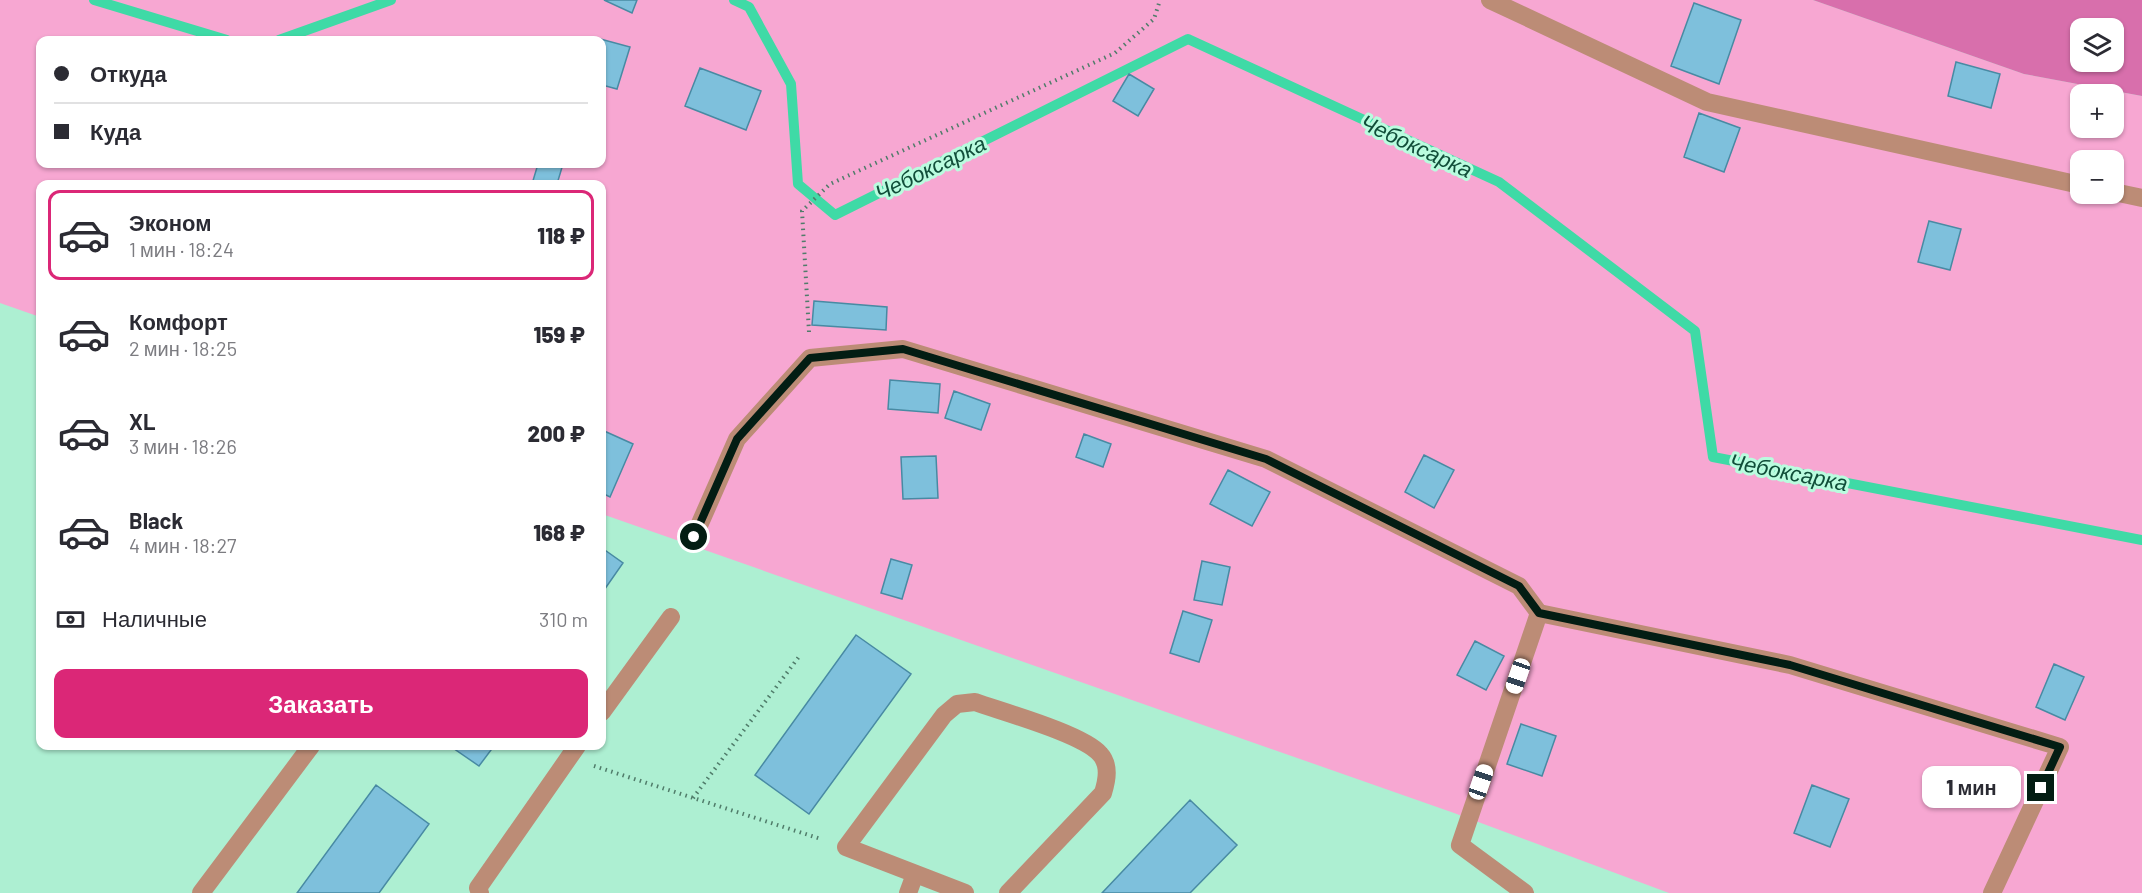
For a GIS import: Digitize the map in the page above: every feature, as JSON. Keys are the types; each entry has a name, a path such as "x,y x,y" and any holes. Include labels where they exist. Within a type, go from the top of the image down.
{"lane":[{"path":"1490,0 1707,102 2070,182"},
{"path":"2124,194 2142,198"},
{"path":"694,537 737,439 810,358 903,349 1266,459 1519,586 1539,613 1790,665 2060,747 1992,893"},
{"path":"1525,893 1460,845 1539,613"},
{"path":"606,706 671,616"},
{"path":"965,893 846,847 944,715 957,704 975,702 1083,741 1101,755 1108,777 1103,793 1008,893"},
{"path":"201,893 308,750"},
{"path":"480,893 478,888 572,752"},
{"path":"908,893 915,874"}],"path":[{"path":"810,358 802,211 830,184 1115,53 1154,20 1160,0"},
{"path":"693,798 801,654"},
{"path":"572,752 693,798 846,847"}],"shaded area":[{"path":"0,0 1813,0 2024,74 2078,84 2070,84 2070,138 2124,138 2124,93 2142,96 2142,893 1669,893 1454,813 606,515 606,180 36,180 36,316 0,303"},
{"path":"1813,0 2142,0 2142,96 2124,93 2124,84 2078,84 2024,74"}],"building":[{"path":"604,0 637,0 632,13"},
{"path":"1694,3 1741,20 1719,84 1671,66"},
{"path":"606,41 630,47 617,89 606,86"},
{"path":"1956,62 2000,74 1991,108 1948,96"},
{"path":"700,68 761,91 746,130 685,106"},
{"path":"1129,74 1154,89 1138,116 1113,101"},
{"path":"1699,113 1740,128 1724,172 1684,157"},
{"path":"537,168 562,168 558,180 533,180"},
{"path":"1929,221 1961,229 1950,270 1918,262"},
{"path":"814,301 887,307 886,330 812,325"},
{"path":"890,380 940,384 938,413 888,409"},
{"path":"954,391 990,404 981,430 945,418"},
{"path":"606,432 633,444 610,497 606,495"},
{"path":"1084,434 1111,444 1103,467 1076,457"},
{"path":"1424,455 1454,470 1434,508 1405,492"},
{"path":"936,456 938,498 903,499 901,457"},
{"path":"1228,470 1270,492 1252,526 1210,504"},
{"path":"606,551 623,563 606,587"},
{"path":"891,559 912,565 902,599 881,593"},
{"path":"1202,561 1230,567 1222,605 1194,600"},
{"path":"1183,611 1212,620 1199,662 1170,653"},
{"path":"856,635 911,674 809,814 755,775"},
{"path":"1475,641 1504,656 1486,690 1457,675"},
{"path":"2054,664 2084,677 2065,720 2036,707"},
{"path":"1521,724 1556,736 1542,776 1507,764"},
{"path":"456,750 491,750 479,766"},
{"path":"376,785 429,824 379,893 297,893"},
{"path":"1812,785 1849,799 1830,847 1794,833"},
{"path":"1190,800 1237,845 1190,893 1102,893"}],"waterway":[{"name":"Чебоксарка","path":"94,0 214,36"},
{"name":"Чебоксарка","path":"290,36 391,0"},
{"name":"Чебоксарка","path":"734,0 749,7 791,84 798,184 835,215 1188,39 1499,182 1695,331 1713,457 2142,540"}],"route":[{"path":"694,537 737,439 810,358 903,349 1266,459 1519,586 1539,613 1790,665 2060,747 2041,788"}]}
